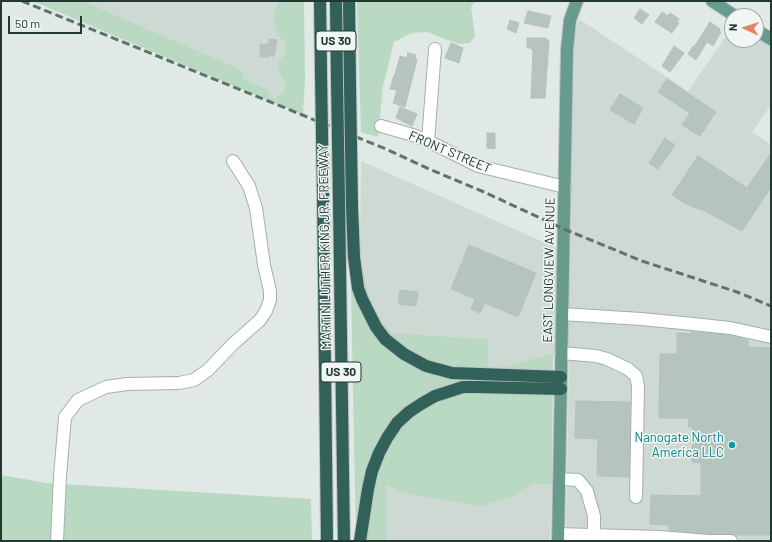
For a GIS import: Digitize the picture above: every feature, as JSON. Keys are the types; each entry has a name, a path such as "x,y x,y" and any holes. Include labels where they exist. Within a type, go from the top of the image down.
{"highway":[{"path":"311,1 317,72"},
{"name":"MARTIN LUTHER KING JR. FREEWAY","path":"320,1 317,72 319,194 323,232 327,541"},
{"name":"MARTIN LUTHER KING JR. FREEWAY","path":"336,1 344,541"},
{"path":"349,1 354,257 358,288 376,327 386,339 404,354 426,366 452,373 561,377"},
{"path":"319,541 317,374 325,338"},
{"path":"360,541 368,489 378,453 397,423 409,412 435,396 463,387 560,389"}],"main road":[{"name":"EAST LONGVIEW AVENUE","path":"558,538 567,49 570,20 578,1"},
{"path":"712,1 724,9"}],"street":[{"path":"428,141 435,49"},
{"name":"FRONT STREET","path":"381,126 428,141 478,166 565,187"},
{"path":"57,541 65,416 78,400 106,387 127,384 179,383 194,380 208,370 233,344 260,320 266,311 270,300 270,291 264,265 256,208 249,186 233,161"},
{"path":"562,314 641,319 730,328 771,337"},
{"path":"561,353 596,356 607,359 628,369 636,376 638,386 636,497"},
{"path":"559,479 578,480 587,491 594,516 594,535"},
{"path":"558,538 594,535 731,541"}],"shaded area":[{"path":"83,1 278,1 278,35 286,44 286,52 280,77 286,85 284,92 274,98 271,98 264,88 243,78 240,69"},
{"path":"579,19 688,91 724,39 724,48 764,48 764,41 771,46 771,105 752,132 771,145 771,541 566,541 569,352 553,353 488,371 489,339 392,333 383,323 370,301 361,260 361,161 570,254 574,39"},
{"path":"535,484 552,484 550,541 386,541 386,486 404,493 513,497 520,491"}],"green space":[{"path":"32,1 83,1 240,69 243,72 243,78 264,88 270,92 269,96 274,98 284,92 286,85 280,76 278,63 286,52 286,44 278,35 273,18 278,1 304,1 305,78 303,115"},
{"path":"357,1 475,1 471,7 475,36 470,43 458,44 427,32 412,33 394,42 383,86 378,137 361,132"},
{"path":"361,260 370,301 383,323 392,333 489,339 488,371 553,353 552,484 535,484 520,491 513,497 481,506 404,493 387,486 386,541 356,541 351,291"},
{"path":"1,475 46,483 311,499 312,541 1,541"}],"building":[{"path":"640,9 649,15 642,24 634,18"},
{"path":"528,11 551,16 548,28 524,23"},
{"path":"662,12 668,16 670,13 679,19 677,22 679,23 672,33 655,22"},
{"path":"510,20 519,23 516,33 507,29"},
{"path":"710,22 720,29 719,31 721,32 713,46 707,42 696,60 688,54"},
{"path":"527,38 546,38 546,40 549,40 545,98 531,98 533,50 531,48 527,48"},
{"path":"269,39 277,40 274,56 269,55 269,57 260,57 260,44 269,44"},
{"path":"451,43 463,48 459,63 445,58"},
{"path":"674,46 684,53 670,72 662,66"},
{"path":"408,53 416,55 415,59 417,60 405,107 393,103 397,90 390,89 400,56 407,58"},
{"path":"667,79 716,112 700,136 682,125 690,113 658,92"},
{"path":"620,94 643,108 634,124 610,110"},
{"path":"400,107 417,114 412,126 396,118"},
{"path":"487,133 495,133 495,149 487,148"},
{"path":"665,138 675,145 658,169 649,163"},
{"path":"771,153 771,187 742,231 705,211 686,204 672,195 698,156 747,188"},
{"path":"469,245 536,273 518,317 485,303 480,313 471,309 475,299 451,289"},
{"path":"400,290 418,292 416,306 398,304"},
{"name":"Nanogate North America LLC","path":"691,332 729,335 748,340 748,347 771,348 771,535 709,534 669,530 669,525 650,524 651,495 701,496 701,463 692,462 693,428 688,427 689,418 659,418 660,354 677,354 677,333 691,334"},
{"path":"576,401 630,402 629,477 597,476 598,439 575,438"}],"railway":[{"path":"22,1 386,149 564,229 642,261 737,292 771,306"}],"place":[{"name":"Nanogate North America LLC","path":"732,445"}]}
